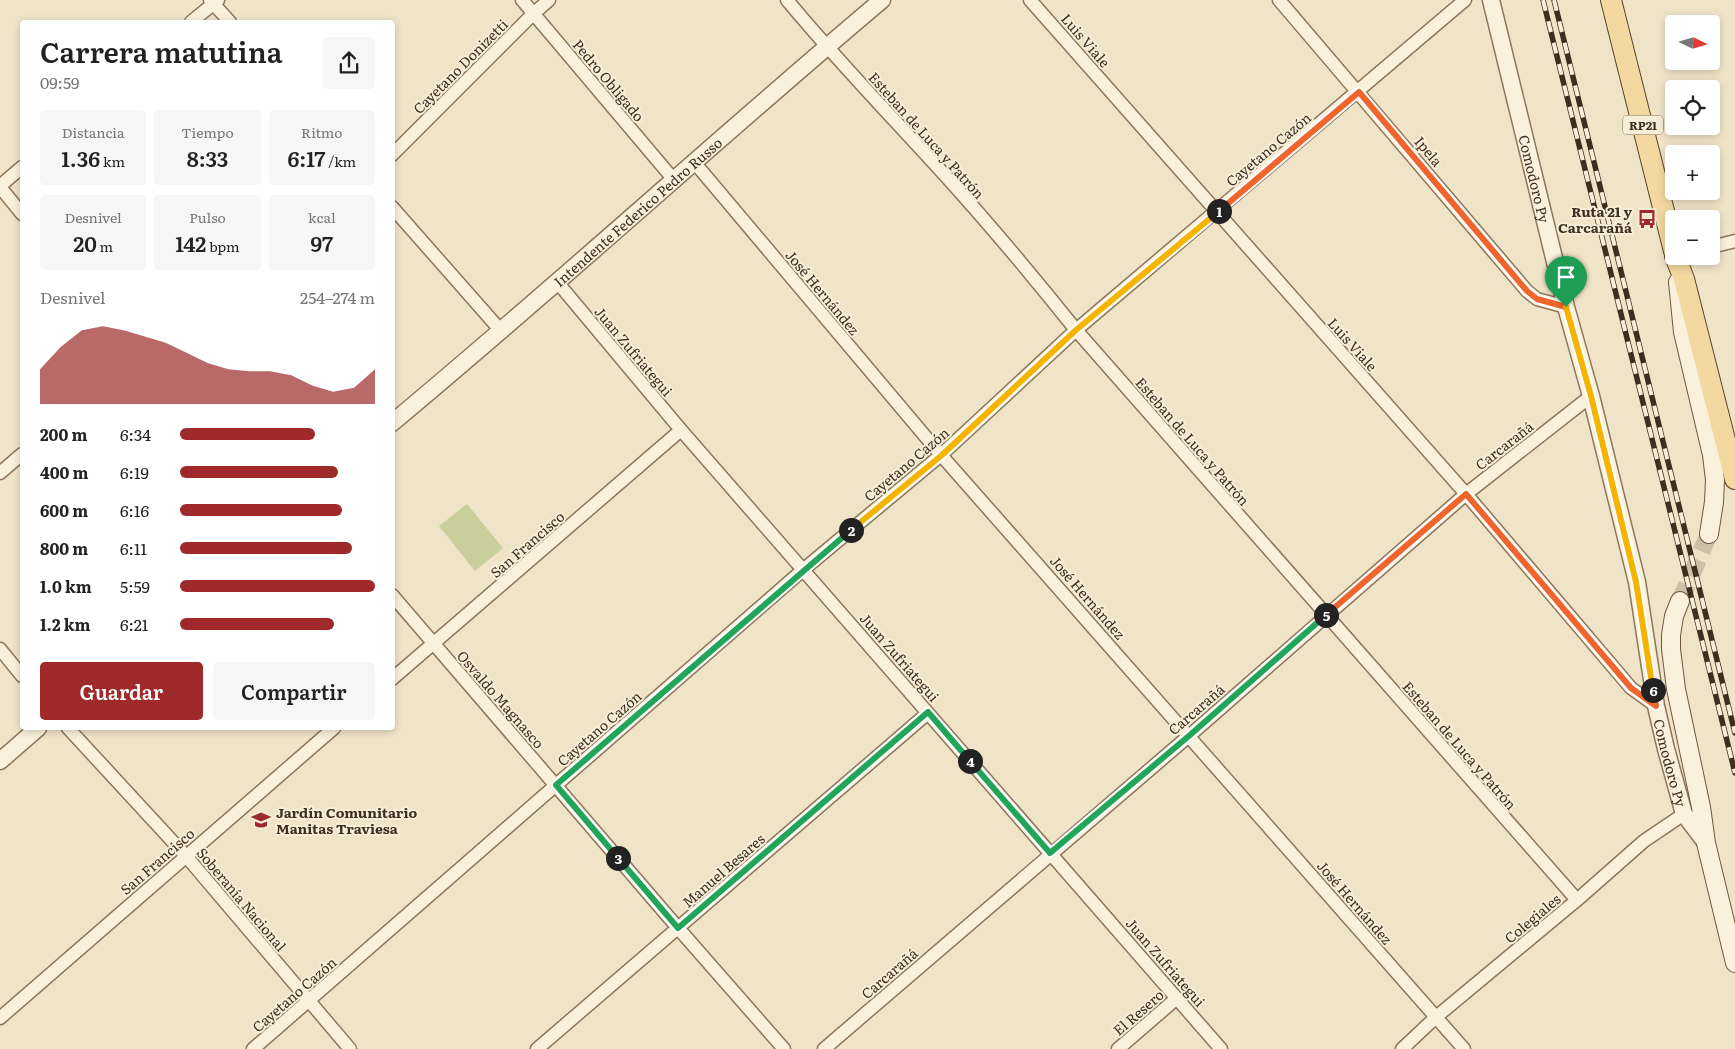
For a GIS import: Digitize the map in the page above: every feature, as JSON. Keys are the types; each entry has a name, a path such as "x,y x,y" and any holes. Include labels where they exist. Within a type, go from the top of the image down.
{"main road":[{"name":"RP21","path":"1612,0 1665,215"},
{"path":"1676,265 1683,332 1712,456 1715,480 1709,534"},
{"path":"1679,265 1684,279 1735,478"},
{"path":"1680,601 1674,616 1671,649 1676,689 1701,807 1706,843"},
{"name":"Comodoro Py","path":"1706,843 1735,963"}],"street":[{"name":"Pedro Obligado","path":"522,0 674,180"},
{"name":"Cayetano Donizetti","path":"395,152 549,0"},
{"name":"Esteban de Luca y Patrón","path":"787,0 826,48 953,184 1076,330 1577,900"},
{"name":"Intendente Federico Pedro Russo","path":"395,421 502,332 694,162 882,0"},
{"name":"Luis Viale","path":"1030,0 1466,494 1631,688 1656,706"},
{"name":"Ipela","path":"1279,0 1527,291 1537,299 1566,307"},
{"name":"Cayetano Cazón","path":"254,1049 804,569 942,455 1076,330 1359,92 1465,0"},
{"name":"Comodoro Py","path":"1490,0 1566,307 1591,396 1636,582 1656,706 1684,814 1706,843"},
{"path":"193,20 214,1 228,20"},
{"name":"José Hernández","path":"694,162 942,455 1464,1049"},
{"path":"20,169 0,187 20,212"},
{"path":"395,210 502,332"},
{"path":"1720,245 1735,242"},
{"name":"Juan Zufriategui","path":"558,283 681,430 1221,1049"},
{"name":"Carcarañá","path":"824,1049 1050,853 1190,735 1466,494 1591,396"},
{"name":"San Francisco","path":"395,676 681,430"},
{"path":"0,474 20,456"},
{"name":"Osvaldo Magnasco","path":"395,598 784,1049"},
{"path":"0,649 20,674"},
{"name":"Manuel Besares","path":"537,1049 928,712"},
{"path":"0,761 36,730"},
{"name":"Soberanía Nacional","path":"70,730 186,856 350,1049"},
{"name":"San Francisco","path":"0,1018 332,730"},
{"name":"Colegiales","path":"1402,1049 1436,1017 1577,900 1644,841 1684,814"},
{"name":"El Resero","path":"1118,1049 1177,998"}],"green space":[{"path":"467,504 503,548 475,571 439,526"}],"tunnel":[{"path":"1680,601 1709,534"}],"railway":[{"path":"1543,0 1735,773"},
{"path":"1554,0 1735,733"}],"place":[{"name":"Ruta 21 y Carcarañá","path":"1647,219"},
{"name":"Jardín Comunitario Manitas Traviesa","path":"261,820"}],"route":[{"path":"1359,92 1527,291 1537,299 1566,307 1591,396 1636,582 1656,706 1631,688 1466,494 1190,735 1050,853 928,712 678,928 556,785 804,569 942,455 1076,330 1359,92"}]}
